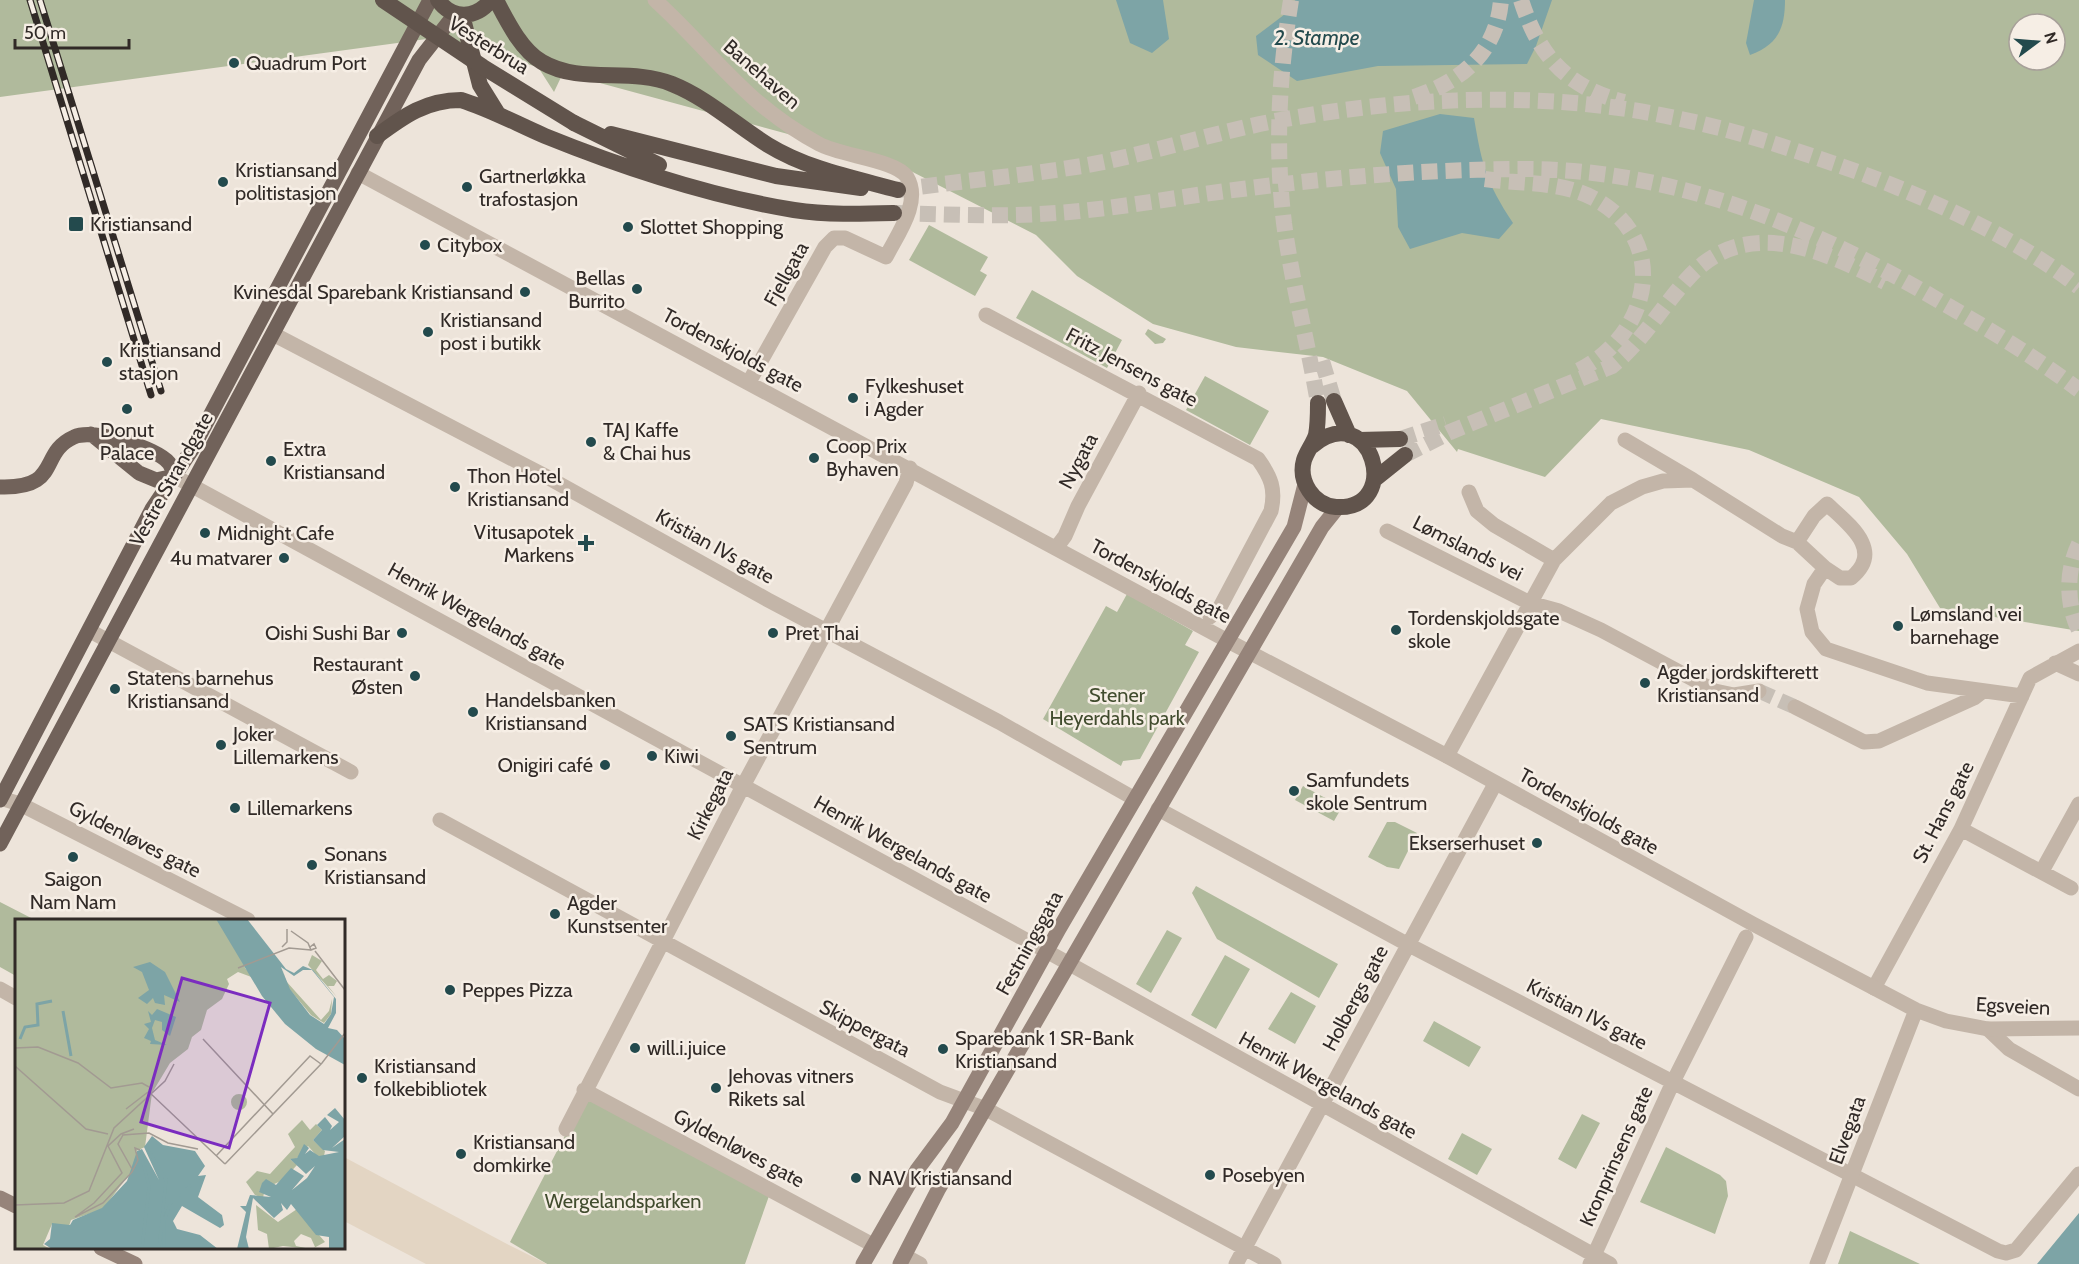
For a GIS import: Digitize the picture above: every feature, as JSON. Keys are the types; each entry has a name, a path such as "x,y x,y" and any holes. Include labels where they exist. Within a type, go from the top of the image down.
{"highway":[{"name":"Vesterbrua","path":"383,0 474,61 574,123"},
{"path":"438,0 459,14 480,85 498,114"},
{"path":"459,14 481,10 490,0"},
{"path":"496,0 515,34 539,61 555,69 649,77 670,83 687,91 768,145 800,162 897,190 851,187 776,176 574,123"},
{"path":"377,136 405,115 445,100 461,100 545,136 677,182 726,195 804,211 834,214 894,213 794,201 721,185 642,159 574,123"},
{"path":"1312,446 1333,434 1354,438 1402,447 1375,479 1365,496 1348,506 1338,507 1318,500 1305,484 1303,468 1326,402 1354,438 1368,448 1374,460 1375,479"}],"main road":[{"name":"Vestre Strandgate","path":"0,799 152,509 193,448 430,0"},
{"name":"Vestre Strandgate","path":"0,844 419,60 459,14"},
{"name":"Vestre Strandgate","path":"91,434 139,473 156,480 174,476"},
{"name":"Vestre Strandgate","path":"91,434 112,437 159,456 169,463 174,476"},
{"path":"0,487 25,486 38,481 64,444 73,437 91,434"},
{"name":"Festningsgata","path":"863,1264 917,1170 952,1123 965,1101 1135,799 1294,527 1305,484"},
{"path":"902,1260 938,1190 1248,651 1322,527 1338,507"},
{"path":"0,1198 15,1206"},
{"path":"104,1249 135,1264"}],"street":[{"name":"Banehaven","path":"655,0 734,83 777,119 822,146 849,156 896,166 906,176 912,199 886,257"},
{"name":"Tordenskjolds gate","path":"358,173 1447,756 1874,988 1916,1010 1946,1021"},
{"name":"Fjellgata","path":"749,382 825,247 834,238 845,238 886,257"},
{"name":"Fritz Jensens gate","path":"986,315 1139,393 1258,459 1274,484 1271,511 1219,609 1210,617"},
{"name":"Kristian IVs gate","path":"273,334 547,477 825,631 999,722 1135,799"},
{"name":"Nygata","path":"1056,548 1065,536 1083,496 1139,393"},
{"path":"1625,440 1782,536 1797,542 1825,568 1840,578 1851,578 1864,563 1865,554 1861,536 1827,504 1814,516 1797,542"},
{"name":"Kirkegata","path":"566,1129 584,1090 743,786 906,483 910,468"},
{"name":"Henrik Wergelands gate","path":"174,476 1048,952 1592,1260 1610,1264"},
{"name":"Lømslands vei","path":"1447,756 1554,560 1611,503 1642,487 1663,482 1693,480"},
{"name":"Lømslands vei","path":"1469,492 1477,511 1494,525 1554,560"},
{"name":"Lømslands vei","path":"1387,531 1530,603 1559,611 1601,630 1715,691 1734,696 1759,691"},
{"path":"1825,568 1814,584 1807,609 1812,632 1826,649 1927,683 2022,696"},
{"path":"90,631 351,772"},
{"name":"St. Hans gate","path":"1874,988 1961,829 2030,678 2079,651"},
{"path":"2055,663 2079,674"},
{"path":"1795,707 1864,742 1879,741 1974,698 1983,691"},
{"name":"Holbergs gate","path":"1236,1264 1495,784"},
{"name":"Gyldenløves gate","path":"0,799 20,804 244,919"},
{"path":"2042,871 2079,804"},
{"name":"Kristian IVs gate","path":"1158,809 1407,944 1853,1176 1996,1258"},
{"name":"Skippergata","path":"440,820 662,943 940,1092 986,1109 1274,1264"},
{"path":"1961,829 2072,888"},
{"name":"Kronprinsens gate","path":"1592,1260 1673,1082 1746,937"},
{"path":"0,989 15,997"},
{"name":"Elvegata","path":"1817,1264 1916,1010"},
{"name":"Egsveien","path":"1946,1021 1988,1029 2079,1028"},
{"path":"1988,1029 2009,1049 2079,1089"},
{"name":"Gyldenløves gate","path":"584,1090 873,1245"},
{"path":"1996,1258 2016,1250 2079,1174"},
{"path":"902,1260 921,1264"}],"green space":[{"path":"0,0 2079,0 2079,631 1940,608 1907,554 1859,497 1749,450 1601,419 1545,477 1458,449 1457,452 1407,391 1323,357 1236,347 1153,324 1077,276 1036,235 895,163 563,73 554,92 538,67 434,38 0,97"},
{"path":"929,225 988,257 980,271 987,275 975,296 909,260"},
{"path":"1032,290 1122,340 1107,368 1016,318"},
{"path":"1148,329 1166,339 1163,343 1155,344 1145,334"},
{"path":"1205,376 1269,411 1250,445 1186,410"},
{"name":"Stener Heyerdahls park","path":"1127,594 1193,631 1185,645 1199,652 1140,759 1123,761 1121,766 1043,719 1106,606 1117,612"},
{"path":"1303,786 1342,807 1334,821 1295,800"},
{"path":"1387,822 1395,822 1417,833 1399,869 1387,867 1368,857"},
{"path":"1196,886 1338,964 1319,998 1217,939 1192,893"},
{"path":"0,902 33,919 15,919 15,975 0,967"},
{"path":"1167,930 1182,938 1151,993 1136,984"},
{"path":"1225,955 1250,969 1216,1029 1191,1015"},
{"path":"1291,992 1316,1006 1295,1044 1268,1029"},
{"path":"1434,1021 1481,1047 1469,1067 1423,1041"},
{"name":"Wergelandsparken","path":"588,1091 769,1196 745,1264 547,1264 510,1242"},
{"path":"1582,1114 1600,1123 1576,1169 1558,1159"},
{"path":"1462,1133 1492,1149 1477,1175 1448,1159"},
{"path":"1666,1147 1720,1175 1726,1181 1728,1196 1715,1234 1640,1202"},
{"path":"1850,1231 1920,1264 1838,1264"}],"shaded area":[{"path":"345,1158 547,1264 426,1264 345,1222"}],"water":[{"path":"1116,0 1163,0 1169,39 1152,53 1130,43"},
{"name":"2. Stampe","path":"1295,0 1552,0 1536,46 1527,64 1378,66 1297,81 1258,55 1256,36 1293,8"},
{"path":"1754,0 1785,0 1785,10 1781,27 1773,41 1750,55 1746,43"},
{"path":"1440,114 1474,118 1486,173 1513,223 1499,239 1462,233 1410,249 1398,227 1396,189 1380,153 1383,131"},
{"path":"2079,1213 2079,1264 2037,1264"}],"tunnel":[{"path":"1291,0 1281,83 1279,139 1281,195 1291,268 1318,403"},
{"path":"1414,97 1447,83 1474,62 1492,35 1501,0"},
{"path":"1521,0 1537,37 1546,53 1558,66 1586,88 1624,102"},
{"path":"898,190 1082,166 1260,124 1333,112 1380,106 1476,100 1572,103 1619,108 1708,125 1812,156 1862,174 1928,200 1993,232 2053,268 2079,287"},
{"path":"896,213 1003,215 1064,212 1313,181 1456,170 1528,169 1584,172 1638,180 1692,192 1744,208 1846,251 1978,323 2079,390"},
{"path":"1485,179 1554,186 1593,198 1619,217 1635,239 1642,264 1642,289 1634,314 1620,338 1599,358 1573,373"},
{"path":"1405,455 1450,432 1612,366 1643,334 1690,276 1712,257 1736,247 1761,243 1786,244 1812,250 1885,282"},
{"path":"1322,361 1334,401"},
{"path":"1400,439 1446,424"},
{"path":"2079,544 2072,565 2069,587 2072,609 2079,630"},
{"path":"1759,691 1795,707"}],"railway":[{"path":"30,0 151,395"},
{"path":"40,0 161,391"}],"place":[{"name":"Quadrum Port","path":"234,63"},
{"name":"Kristiansand politistasjon","path":"223,182"},
{"name":"Gartnerløkka trafostasjon","path":"467,187"},
{"name":"Kristiansand","path":"76,224"},
{"name":"Slottet Shopping","path":"628,227"},
{"name":"Citybox","path":"425,245"},
{"name":"Bellas Burrito","path":"637,289"},
{"name":"Kvinesdal Sparebank Kristiansand","path":"525,292"},
{"name":"Kristiansand post i butikk","path":"428,332"},
{"name":"Kristiansand stasjon","path":"107,362"},
{"name":"Fylkeshuset i Agder","path":"853,398"},
{"name":"Donut Palace","path":"127,409"},
{"name":"TAJ Kaffe & Chai hus","path":"591,442"},
{"name":"Coop Prix Byhaven","path":"814,458"},
{"name":"Extra Kristiansand","path":"271,461"},
{"name":"Thon Hotel Kristiansand","path":"455,487"},
{"name":"Midnight Cafe","path":"205,533"},
{"name":"Vitusapotek Markens","path":"586,543"},
{"name":"4u matvarer","path":"284,558"},
{"name":"Lømsland vei barnehage","path":"1898,626"},
{"name":"Tordenskjoldsgate skole","path":"1396,630"},
{"name":"Oishi Sushi Bar","path":"402,633"},
{"name":"Pret Thai","path":"773,633"},
{"name":"Restaurant Østen","path":"415,676"},
{"name":"Agder jordskifterett Kristiansand","path":"1645,683"},
{"name":"Statens barnehus Kristiansand","path":"115,689"},
{"name":"Handelsbanken Kristiansand","path":"473,712"},
{"name":"SATS Kristiansand Sentrum","path":"731,736"},
{"name":"Joker Lillemarkens","path":"221,745"},
{"name":"Kiwi","path":"652,756"},
{"name":"Onigiri café","path":"605,765"},
{"name":"Samfundets skole Sentrum","path":"1294,791"},
{"name":"Lillemarkens","path":"235,808"},
{"name":"Ekserserhuset","path":"1537,843"},
{"name":"Saigon Nam Nam","path":"73,857"},
{"name":"Sonans Kristiansand","path":"312,865"},
{"name":"Agder Kunstsenter","path":"555,914"},
{"name":"Peppes Pizza","path":"450,990"},
{"name":"will.i.juice","path":"635,1048"},
{"name":"Sparebank 1 SR-Bank Kristiansand","path":"943,1049"},
{"name":"Kristiansand folkebibliotek","path":"362,1078"},
{"name":"Jehovas vitners Rikets sal","path":"716,1088"},
{"name":"Kristiansand domkirke","path":"461,1154"},
{"name":"Posebyen","path":"1210,1175"},
{"name":"NAV Kristiansand","path":"856,1178"}]}
